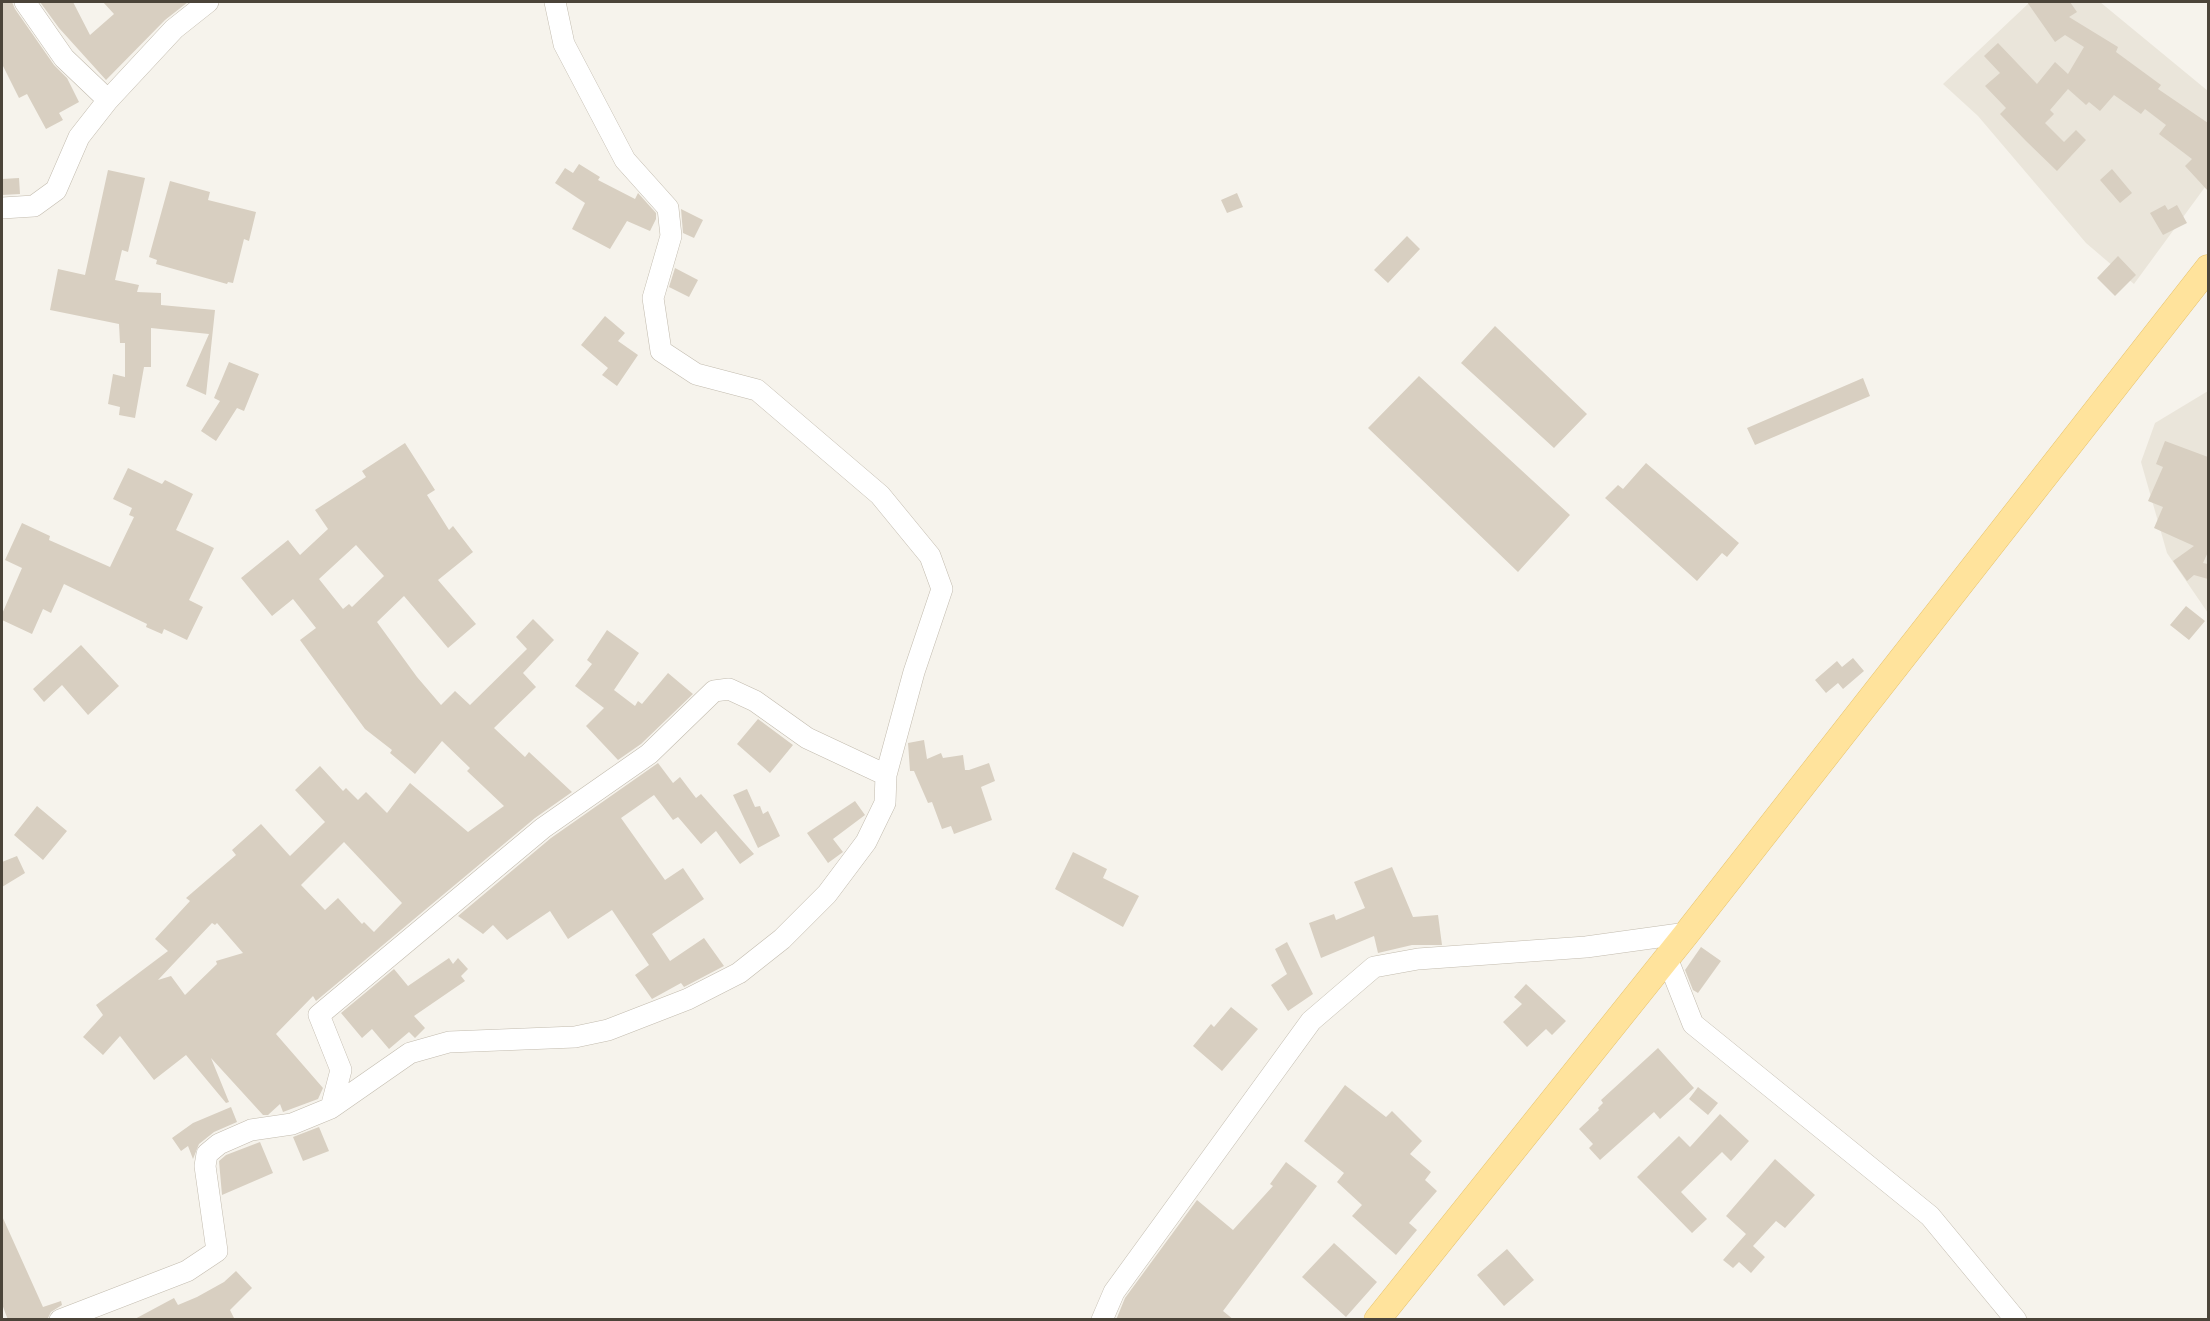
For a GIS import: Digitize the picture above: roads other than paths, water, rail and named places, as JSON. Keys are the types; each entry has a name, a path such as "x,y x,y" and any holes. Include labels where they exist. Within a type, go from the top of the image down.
{"main road":[{"path":"1377,1320 1687,933 2208,268"}],"street":[{"path":"24,2 64,58 108,100"},
{"path":"2,208 34,206 56,190 79,138 108,100 174,29 208,2"},
{"path":"60,1320 187,1271 216,1251 205,1166 207,1154 219,1144 251,1130 292,1124 331,1108 410,1053 449,1042 575,1037 609,1030 688,999 738,973 782,939 827,894 866,842 885,803 886,775 914,672 942,589 930,556 880,495 757,390 696,374 661,351 653,298 671,236 668,208 625,160 564,44 555,2"},
{"path":"331,1108 341,1070 319,1015 543,828 649,754 714,691 729,689 754,701 807,738 886,775"},
{"path":"1102,1320 1114,1292 1311,1022 1374,967 1418,959 1586,947 1687,933"},
{"path":"1667,958 1693,1024 1930,1216 2016,1320"}]}
